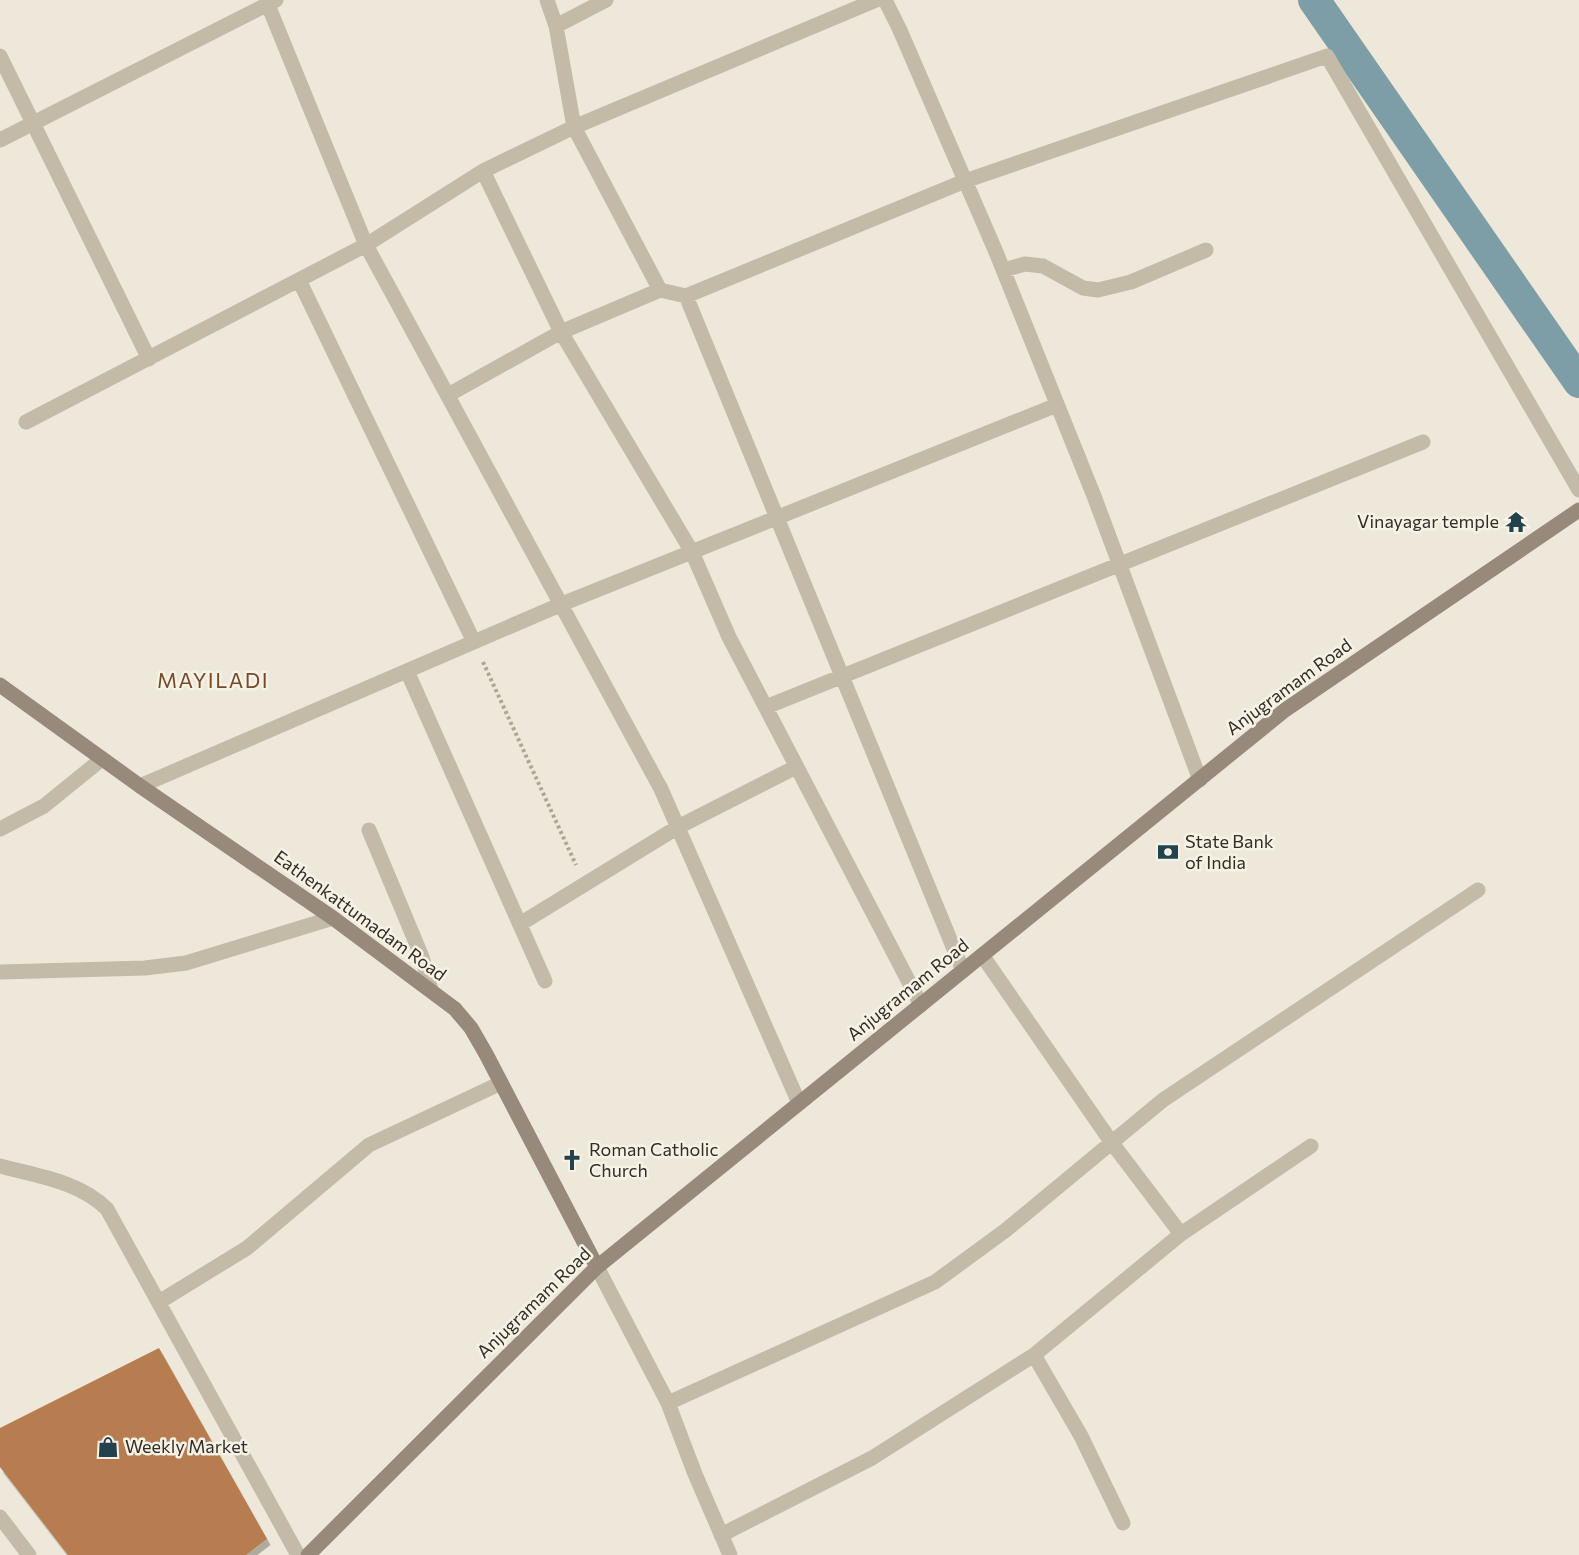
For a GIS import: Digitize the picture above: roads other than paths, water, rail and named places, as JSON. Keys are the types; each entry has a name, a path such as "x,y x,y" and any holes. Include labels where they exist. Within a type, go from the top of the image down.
{"main road":[{"name":"Anjugramam Road","path":"308,1555 597,1267 1285,711 1579,510"},
{"name":"Eathenkattumadam Road","path":"0,685 140,786 333,918 455,1009 471,1028 597,1267"}],"street":[{"path":"547,0 556,26 574,127 660,290"},
{"path":"556,26 606,0"},
{"path":"26,422 366,245 483,171 574,127 876,0"},
{"path":"885,0 965,181 1058,405 1200,780"},
{"path":"0,140 270,1 366,245 661,789 800,1103"},
{"path":"0,56 149,359"},
{"path":"448,395 561,332 660,290 686,297 965,181 1327,56 1579,489"},
{"path":"483,171 561,332 692,552 729,637 921,1005"},
{"path":"1003,270 1025,264 1043,266 1083,288 1098,290 1131,282 1206,250"},
{"path":"299,280 474,642"},
{"path":"686,297 963,971"},
{"path":"140,786 562,604 1058,405"},
{"path":"766,707 1423,442"},
{"path":"407,671 545,981"},
{"path":"0,829 44,806 102,759"},
{"path":"520,924 678,827 796,766"},
{"path":"369,830 422,957 431,990"},
{"path":"668,1403 935,1282 1006,1230 1163,1100 1478,890"},
{"path":"0,972 145,968 186,963 333,918"},
{"path":"982,956 1112,1143 1180,1234"},
{"path":"159,1302 247,1248 369,1145 501,1083"},
{"path":"721,1535 872,1458 1034,1355 1180,1234 1311,1146"},
{"path":"0,1166 75,1186 96,1198 107,1209 298,1555"},
{"path":"597,1267 668,1403 729,1555"},
{"path":"1034,1355 1080,1436 1123,1523"},
{"path":"0,1516 29,1555"}],"waterway":[{"path":"1314,0 1579,382"}],"place":[{"name":"Vinayagar temple","path":"1516,522"},
{"name":"State Bank of India","path":"1168,852"},
{"name":"Roman Catholic Church","path":"572,1160"},
{"name":"Weekly Market","path":"108,1447"}],"district":[{"name":"MAYILADI","path":"213,681"}]}
